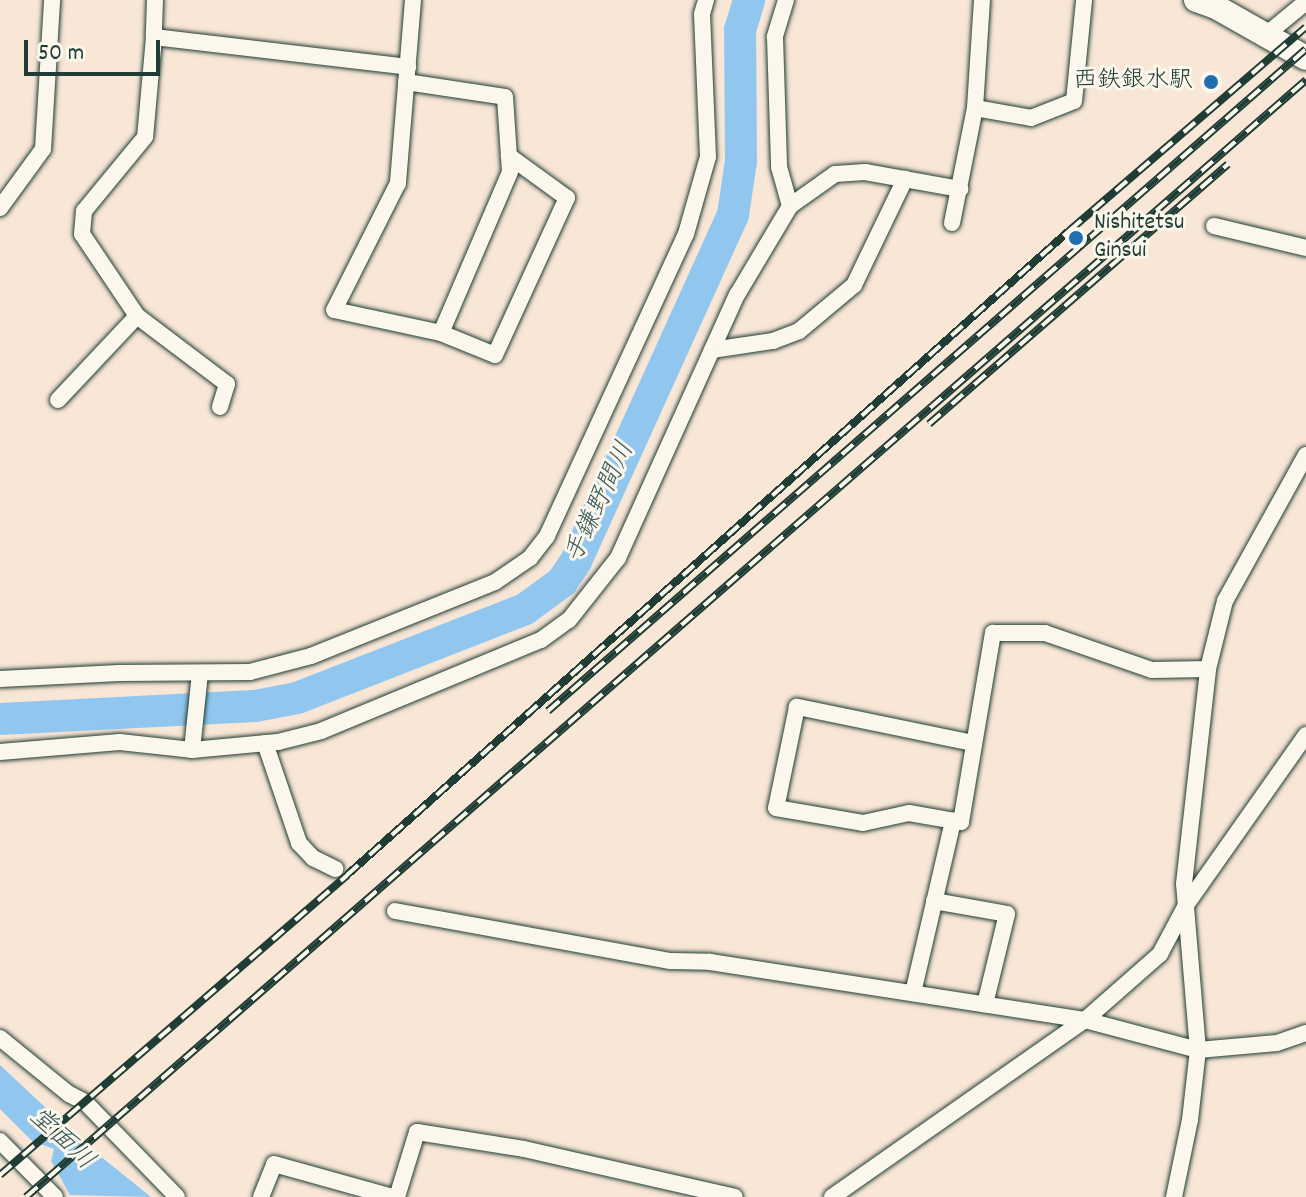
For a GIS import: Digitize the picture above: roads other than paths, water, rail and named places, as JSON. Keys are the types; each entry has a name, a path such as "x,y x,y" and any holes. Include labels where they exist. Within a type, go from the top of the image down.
{"main road":[{"path":"1196,0 1267,34 1306,58"}],"street":[{"path":"0,208 43,149 52,0"},
{"path":"155,0 145,137 84,211 82,234 137,316 227,384 220,407"},
{"path":"413,0 398,183 334,310 441,333 495,355 567,198 509,156"},
{"path":"3,675 250,672 311,656 495,582 530,558 547,536 686,234 701,188 708,157 702,14 706,0"},
{"path":"786,0 775,37 779,167 790,206"},
{"path":"952,223 975,108 982,0"},
{"path":"975,108 1031,118 1074,101 1084,0"},
{"path":"1267,34 1306,2"},
{"path":"154,37 407,75 505,97 510,172 441,333"},
{"path":"0,752 120,742 192,750 265,743 321,731 541,640 569,620 618,558 760,251 790,206 835,174 865,172 960,189"},
{"path":"712,350 773,341 799,331 854,285 905,179"},
{"path":"1214,226 1306,248"},
{"path":"58,400 137,316"},
{"path":"1174,1197 1190,1120 1198,1050 1184,884 1208,669 1225,601 1306,455"},
{"path":"973,743 797,707 776,808 863,823 909,813 961,822 993,633 1045,633 1152,670 1208,669"},
{"path":"192,750 200,673"},
{"path":"832,1197 1085,1020 1160,954 1186,905 1306,735"},
{"path":"265,743 299,843 313,858 336,869"},
{"path":"913,993 953,821"},
{"path":"934,901 1007,914 985,1004"},
{"path":"395,911 671,961 710,962 1085,1020 1198,1050 1277,1043 1306,1033"},
{"path":"0,1038 69,1094 85,1102 177,1197"},
{"path":"261,1197 274,1164 395,1197 417,1132 524,1149 735,1197"},
{"path":"0,1141 55,1197"}],"water":[{"name":"堂面川","path":"0,1065 79,1139 151,1197 70,1195 51,1161 54,1149 32,1141 0,1109"}],"waterway":[{"name":"手鎌野間川","path":"0,719 255,706 297,698 525,609 562,582 576,561 733,215 741,161 740,30 749,0"}],"railway":[{"path":"0,1175 347,875 1070,230 1306,27"},
{"path":"548,711 1306,49"},
{"path":"26,1197 1306,80"},
{"path":"929,424 1228,164"}],"place":[{"name":"西鉄銀水駅","path":"1211,82"},
{"name":"Nishitetsu Ginsui","path":"1076,238"}]}
